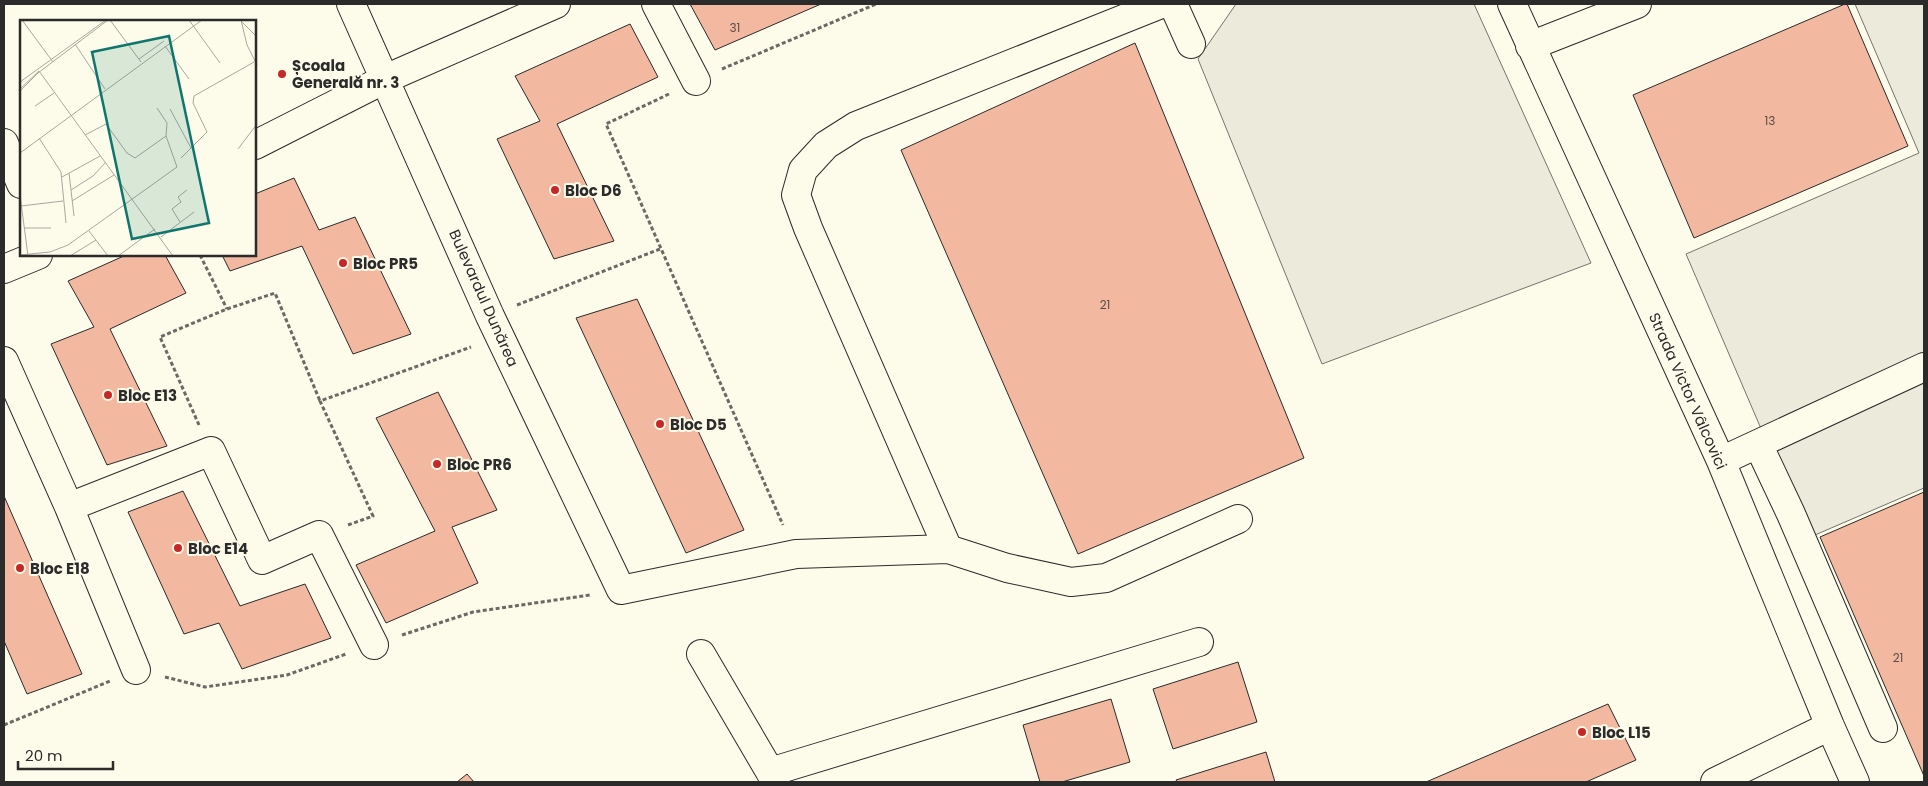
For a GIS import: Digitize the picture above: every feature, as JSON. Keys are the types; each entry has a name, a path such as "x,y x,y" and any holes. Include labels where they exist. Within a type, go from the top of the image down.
{"street":[{"name":"Bulevardul Dunărea","path":"351,4 495,326 621,590"},
{"path":"256,144 385,79 556,4"},
{"path":"656,4 696,81"},
{"path":"948,549 808,228 796,196 804,170 826,145 856,126 1162,4"},
{"path":"1173,4 1191,44"},
{"name":"Strada Victor Vâlcovici","path":"1512,4 1721,461 1854,782"},
{"path":"1530,46 1637,4"},
{"path":"4,143 20,182"},
{"path":"4,269 36,256"},
{"path":"4,361 69,507 136,670"},
{"path":"1721,461 1924,367"},
{"path":"1758,444 1791,514 1883,728"},
{"path":"69,507 211,451 262,560 319,535 374,644"},
{"path":"621,590 796,554 948,549 1007,568 1071,582 1106,578 1238,519"},
{"path":"701,654 773,777 1199,642"},
{"path":"1715,782 1830,726"}],"path":[{"path":"796,554 606,124 696,81 876,4"},
{"path":"320,401 495,326 660,249"},
{"path":"200,256 227,309"},
{"path":"211,451 160,337 227,309 275,293 320,401 373,516 319,535"},
{"path":"4,725 136,670 205,687 287,675 473,612 621,590"}],"shaded area":[{"path":"1236,4 1474,4 1591,263 1322,364 1198,59"},
{"path":"1855,4 1924,4 1924,488 1808,538 1686,254 1919,153"}],"building":[{"path":"690,4 821,4 715,50"},
{"path":"1847,4 1908,146 1694,238 1633,95"},
{"name":"Bloc D6","path":"630,24 658,77 557,124 614,241 554,259 497,139 540,121 515,76"},
{"path":"1135,43 1304,458 1078,554 901,150"},
{"name":"Bloc PR5","path":"294,178 319,230 355,217 411,334 353,354 302,246 230,271 222,256 256,256 256,194"},
{"name":"Bloc E13","path":"124,256 166,256 186,293 110,329 167,446 107,465 51,344 94,327 68,281"},
{"name":"Bloc D5","path":"637,299 744,530 686,553 576,318"},
{"name":"Bloc PR6","path":"438,392 497,510 452,527 478,583 386,623 356,565 435,531 376,418"},
{"name":"Bloc E14","path":"183,491 240,606 305,584 331,638 242,669 219,623 184,634 128,512"},
{"path":"1924,492 1924,776 1820,537"},
{"name":"Bloc E18","path":"4,496 82,674 27,694 4,641"},
{"path":"1238,662 1257,722 1173,749 1153,689"},
{"path":"1111,699 1130,762 1062,782 1040,782 1023,725"},
{"name":"Bloc L15","path":"1608,704 1636,760 1586,782 1426,782"},
{"path":"1266,752 1275,782 1177,782 1176,780"},
{"path":"467,774 474,782 457,782"}],"place":[{"name":"Școala Generală nr. 3","path":"282,74"},
{"name":"Bloc D6","path":"555,190"},
{"name":"Bloc PR5","path":"343,263"},
{"name":"Bloc E13","path":"108,395"},
{"name":"Bloc D5","path":"660,424"},
{"name":"Bloc PR6","path":"437,464"},
{"name":"Bloc E14","path":"178,548"},
{"name":"Bloc E18","path":"20,568"},
{"name":"Bloc L15","path":"1582,732"}]}
